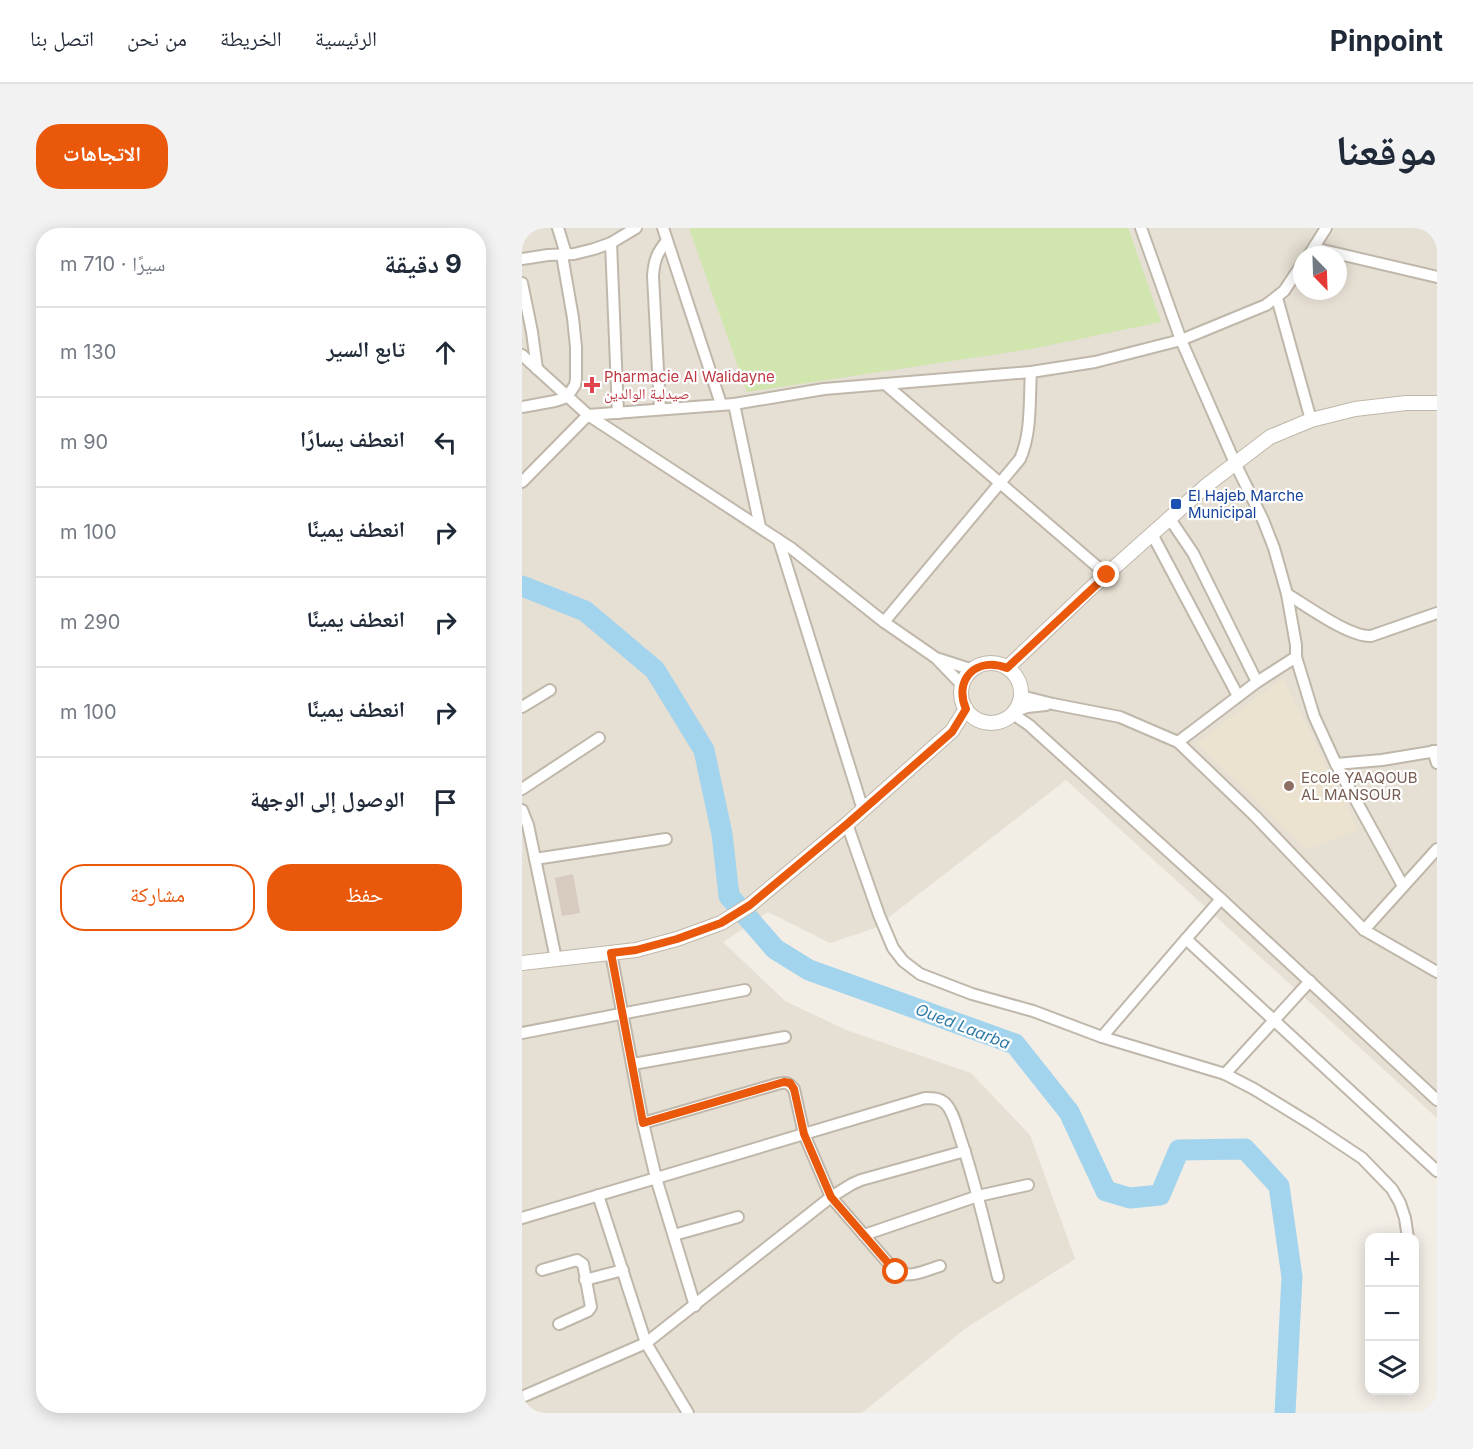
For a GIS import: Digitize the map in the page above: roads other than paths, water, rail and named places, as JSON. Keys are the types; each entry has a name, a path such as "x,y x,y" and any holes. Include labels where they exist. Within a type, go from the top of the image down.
{"street":[{"path":"522,407 567,397 575,386 576,347 573,318 558,228"},
{"path":"522,259 574,254 594,249 611,243 636,228"},
{"path":"663,228 721,404"},
{"path":"1140,228 1181,340 1274,548 1287,594 1296,657 1314,716 1336,764 1403,886"},
{"path":"1316,246 1326,228"},
{"path":"660,409 653,276 654,261 658,251 667,241"},
{"path":"611,243 618,412"},
{"path":"1347,259 1437,277"},
{"path":"522,482 588,415 734,404 824,389 1031,372 1095,362 1181,340 1266,305 1284,291 1293,278"},
{"path":"522,283 537,369"},
{"path":"1277,298 1311,420"},
{"path":"522,355 588,415 780,541 884,622 936,658 963,686"},
{"path":"884,622 1020,459 1025,448 1028,430 1031,372"},
{"path":"885,384 1107,575"},
{"path":"1007,668 1152,534 1235,463 1270,437 1311,420 1355,409 1406,403 1437,403"},
{"path":"734,404 760,527"},
{"path":"1170,519 1193,553 1257,682"},
{"path":"1152,534 1238,696"},
{"path":"780,541 863,810"},
{"path":"1287,594 1345,629 1365,637 1437,613"},
{"path":"1018,680 1033,644"},
{"path":"1178,742 1257,682 1296,657"},
{"path":"936,658 973,670"},
{"path":"1014,712 1021,696 1018,680 1007,668 998,664 990,664 973,670 966,677 963,686 963,702 966,709 972,716 988,723 1005,720 1014,712 1027,707 1053,704"},
{"path":"522,707 550,690"},
{"path":"1021,696 1120,717 1178,742 1256,816 1364,930 1437,972"},
{"path":"952,732 966,709"},
{"path":"1014,712 1221,899 1437,1100"},
{"path":"522,963 636,950 677,939 721,923 750,905 952,732 979,720"},
{"path":"522,789 600,738"},
{"path":"1336,764 1382,760 1435,751 1437,764"},
{"path":"522,810 528,825 556,959"},
{"path":"847,824 893,948 903,961 920,974 972,994 1033,1011 1102,1037 1225,1074 1254,1089 1362,1158 1392,1188 1400,1203 1407,1233"},
{"path":"535,859 666,839"},
{"path":"1364,930 1437,849"},
{"path":"1102,1037 1221,899"},
{"path":"1185,939 1437,1171"},
{"path":"611,953 643,1123 656,1178 695,1306"},
{"path":"1225,1074 1310,981"},
{"path":"522,1033 745,990"},
{"path":"633,1064 785,1037"},
{"path":"643,1123 784,1082 790,1083 794,1089 804,1134 831,1197 896,1272 901,1275 911,1275 940,1266"},
{"path":"522,1218 925,1098 936,1098 946,1104 952,1114 965,1150 998,1276"},
{"path":"522,1397 646,1343 831,1197 852,1184 965,1150"},
{"path":"864,1235 978,1196 1028,1185"},
{"path":"598,1195 646,1343 688,1413"},
{"path":"674,1235 738,1217"},
{"path":"542,1270 578,1260 583,1264 590,1309 559,1324"},
{"path":"585,1280 623,1270"}],"waterway":[{"name":"Oued Laarba","path":"522,586 585,611 655,670 704,750 722,834 729,896 775,949 809,970 1015,1044 1069,1112 1106,1191 1130,1198 1160,1195 1179,1150 1245,1149 1279,1186 1292,1277 1285,1413"}],"place":[{"name":"Pharmacie Al Walidayne صيدلية الوالدين","path":"592,385"},
{"name":"El Hajeb Marche Municipal","path":"1176,504"},
{"name":"Ecole YAAQOUB AL MANSOUR","path":"1289,786"}]}
